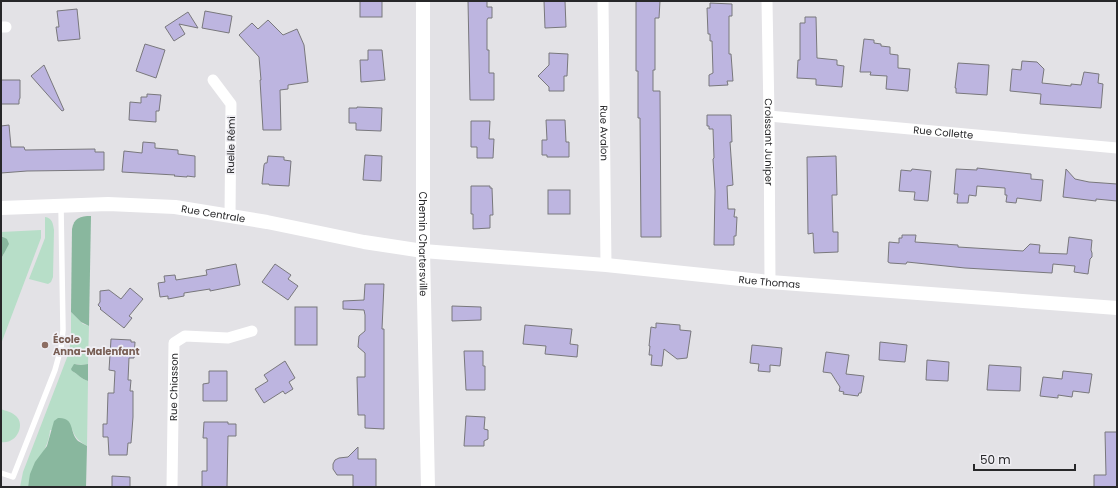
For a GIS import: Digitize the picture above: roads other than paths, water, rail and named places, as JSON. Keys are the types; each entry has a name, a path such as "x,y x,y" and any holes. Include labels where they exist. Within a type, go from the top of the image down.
{"street":[{"name":"Chemin Chartersville","path":"423,1 423,251 428,487"},
{"name":"Rue Avalon","path":"603,1 606,265"},
{"name":"Croissant Juniper","path":"767,1 770,282"},
{"name":"Ruelle Rémi","path":"213,80 231,104 230,216"},
{"name":"Rue Collette","path":"769,116 1117,148"},
{"name":"Rue Centrale","path":"1,208 108,204 175,207 364,242 423,251"},
{"name":"Rue Thomas","path":"423,251 606,265 770,282 1117,308"},
{"name":"Rue Chiasson","path":"172,487 174,343 185,336 228,338 252,331"}],"lane":[{"path":"1,473 13,477 60,355 63,330 61,206"}],"place":[{"name":"École Anna-Malenfant","path":"45,345"}]}
